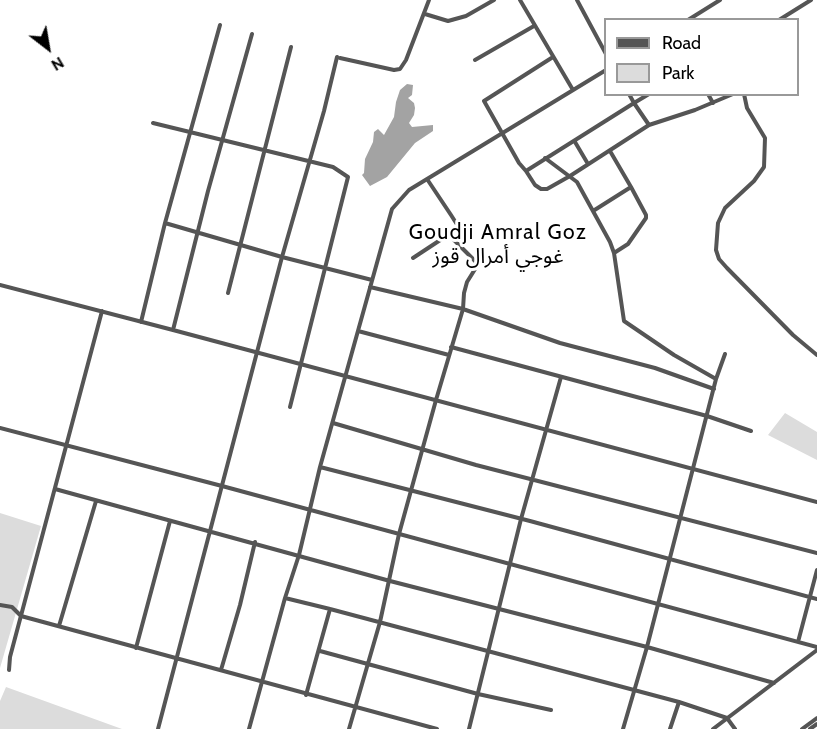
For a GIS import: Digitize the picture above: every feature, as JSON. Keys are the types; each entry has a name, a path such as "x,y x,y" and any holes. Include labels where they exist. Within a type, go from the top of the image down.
{"street":[{"path":"158,729 282,257 338,57 394,70 400,69 406,60 429,0"},
{"path":"424,14 448,21 478,10 494,0"},
{"path":"520,0 573,90"},
{"path":"690,18 720,0"},
{"path":"783,18 811,0"},
{"path":"580,1 604,50"},
{"path":"141,322 165,223 220,25"},
{"path":"476,60 534,26"},
{"path":"173,330 252,34"},
{"path":"228,293 291,47"},
{"path":"554,57 484,101 535,185 541,189 547,189 570,176 649,125 713,104 729,96"},
{"path":"249,729 299,555 320,467 392,209 409,190 604,71"},
{"path":"630,96 649,125"},
{"path":"526,171 646,96"},
{"path":"709,96 713,104"},
{"path":"744,96 747,108 765,138 764,167 754,181 725,208 718,223 716,250 719,259 727,268 793,335 817,355"},
{"path":"153,123 308,160 333,167 347,175 349,180 324,268 290,407"},
{"path":"575,142 588,164"},
{"path":"609,151 631,187 646,218 628,244 614,253"},
{"path":"545,158 577,182 614,253 624,321 716,379"},
{"path":"413,258 455,231 458,226 427,179"},
{"path":"593,211 631,187"},
{"path":"165,223 372,280"},
{"path":"349,729 380,622 399,534 463,309 467,282 477,266 476,262 449,235"},
{"path":"0,285 817,502"},
{"path":"370,287 463,309 560,343 656,368 714,389"},
{"path":"9,670 8,666 102,311"},
{"path":"358,331 449,355"},
{"path":"451,347 707,416 751,431"},
{"path":"623,729 716,379 725,354"},
{"path":"469,729 531,479 561,376"},
{"path":"333,423 531,479 817,553"},
{"path":"0,428 222,486 817,649"},
{"path":"320,467 817,599"},
{"path":"55,489 774,683"},
{"path":"59,627 97,501"},
{"path":"136,648 170,520"},
{"path":"221,670 255,542"},
{"path":"798,642 817,570"},
{"path":"285,598 679,702 727,718 735,729"},
{"path":"0,605 12,607 21,616 59,627 437,729"},
{"path":"306,695 330,609"},
{"path":"713,729 817,649"},
{"path":"320,651 478,694 550,710"},
{"path":"670,729 679,702"},
{"path":"812,727 817,718"},
{"path":"802,729 817,724"}],"green space":[{"path":"785,413 817,432 817,460 768,435"},
{"path":"0,513 41,526 0,668"},
{"path":"6,687 122,729 0,729 0,701"}],"shaded area":[{"path":"407,84 413,85 412,95 408,98 414,103 415,108 409,123 412,127 433,125 433,131 415,143 387,177 370,186 362,175 374,132 378,129 384,135 394,117 400,90"}],"district":[{"name":"Goudji Amral Goz غوجي أمرال قوز","path":"498,245"}]}
